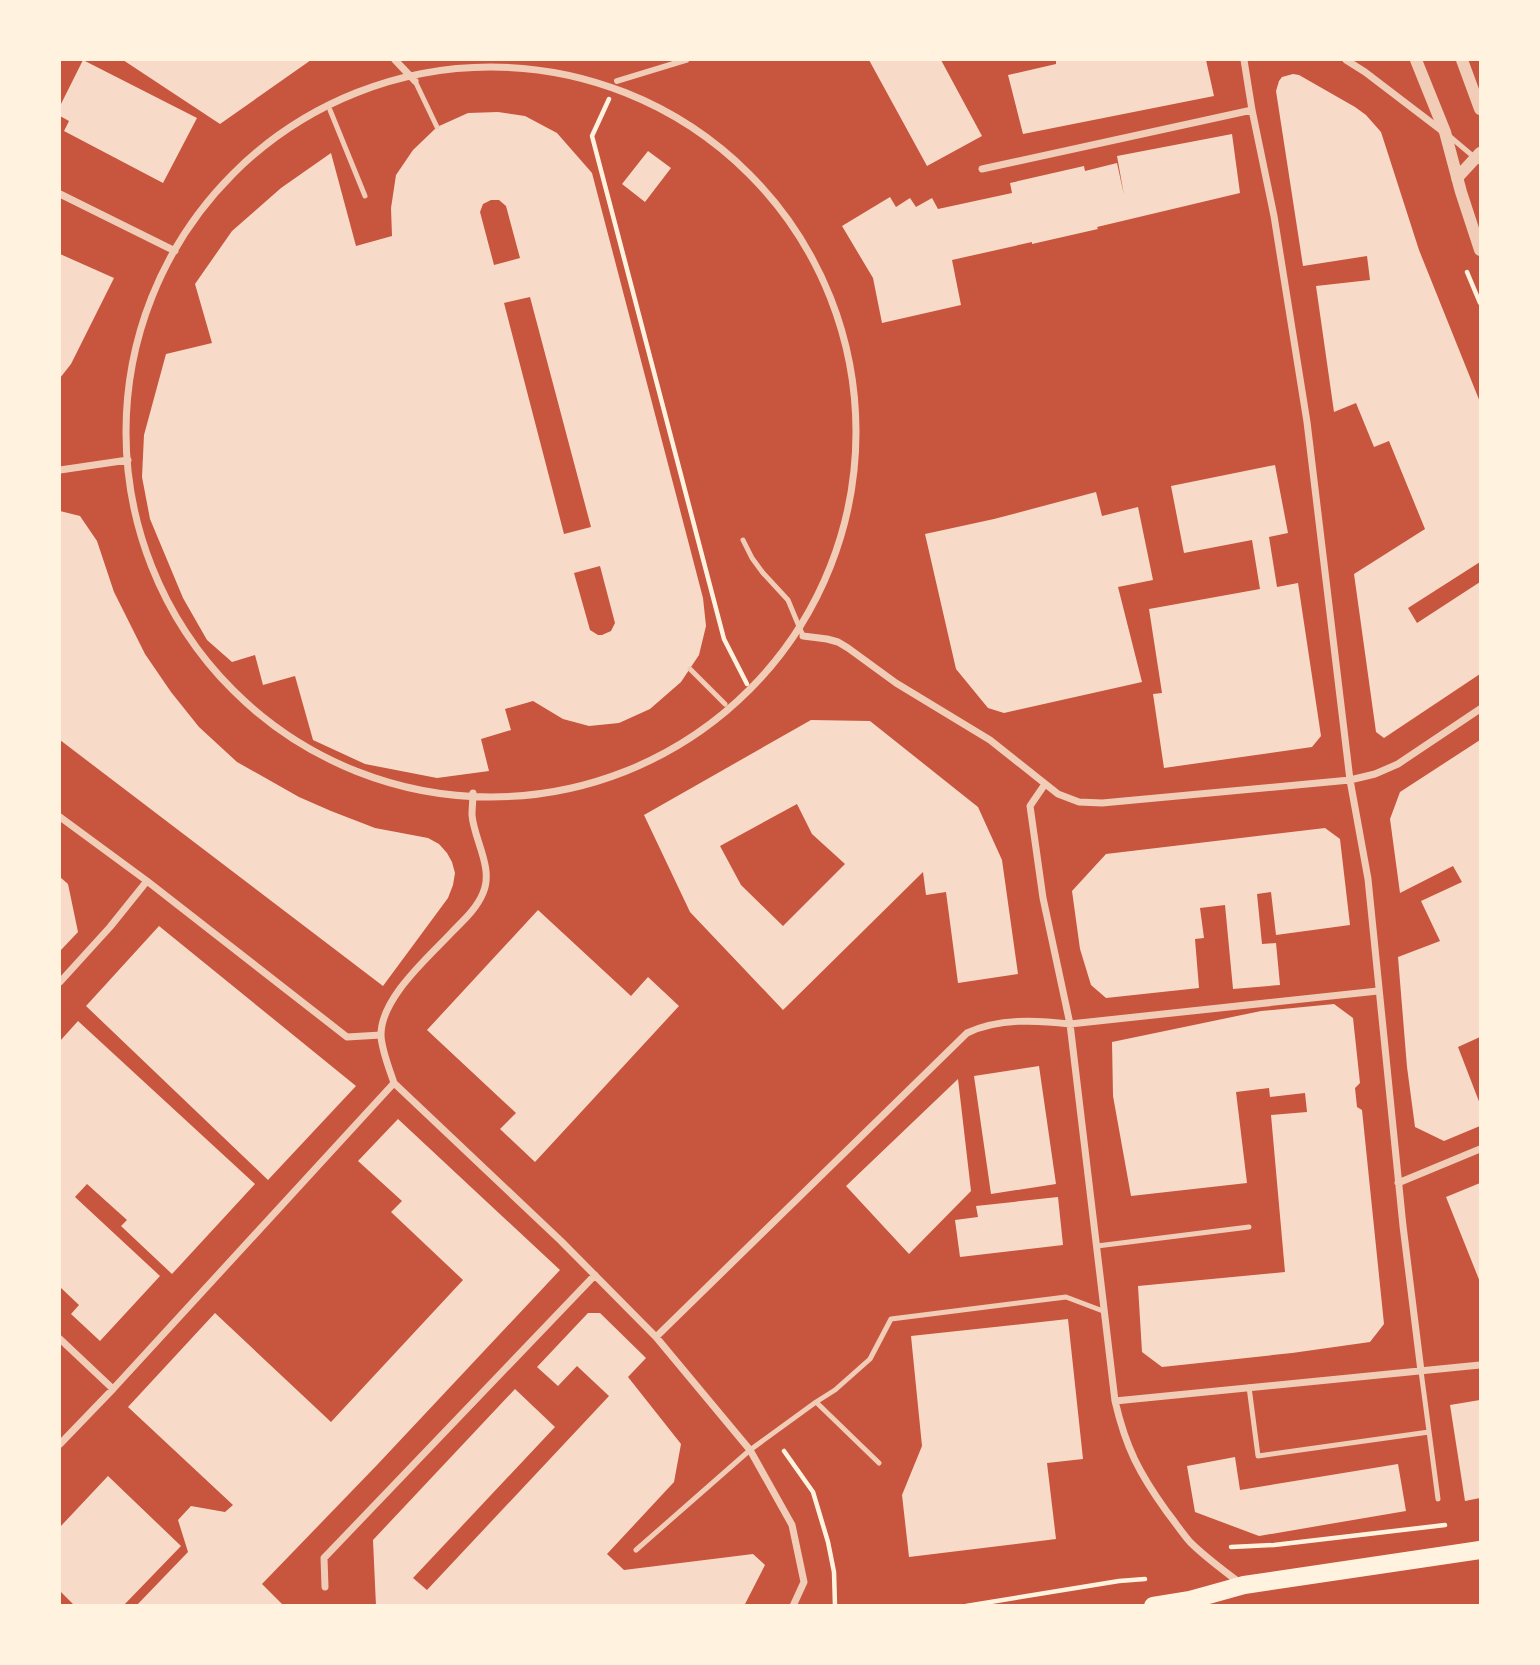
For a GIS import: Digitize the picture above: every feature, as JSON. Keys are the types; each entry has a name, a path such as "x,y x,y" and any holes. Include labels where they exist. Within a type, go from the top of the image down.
{"main road":[{"path":"1153,1605 1190,1600 1244,1586 1480,1550"}],"street":[{"path":"395,60 415,81"},
{"path":"617,81 686,60"},
{"path":"1244,60 1274,216 1307,422 1350,780 1368,879 1398,1183 1421,1371"},
{"path":"1346,60 1445,132"},
{"path":"1416,60 1445,132 1480,250"},
{"path":"1462,60 1480,109"},
{"path":"123,494 136,352 149,310 174,251 207,206 252,162 330,110 415,81 448,66 508,62 573,70 617,81 698,128 729,153 768,193 806,244 822,277 836,312 853,385 857,462 854,491 837,560 824,597 803,636"},
{"path":"982,169 1252,110"},
{"path":"1457,178 1479,158"},
{"path":"60,194 174,251"},
{"path":"60,470 128,460"},
{"path":"129,525 168,611 220,684 278,735 342,771 407,793 550,790 589,780 629,765 664,747 725,704 785,642 803,636 827,639 848,648 896,682 990,740 1058,794 1079,802 1102,803 1350,780 1375,774 1398,764 1480,709"},
{"path":"1045,784 1030,806 1043,898 1070,1024 1103,1311 1122,1433 1146,1483 1190,1542 1244,1586"},
{"path":"473,793 472,816 487,878 483,893 474,909 404,983 391,1001 381,1035 394,1083 561,1241 656,1337 750,1450 792,1525 804,1582 793,1605"},
{"path":"60,817 147,880 347,1037 381,1035"},
{"path":"60,982 110,928 147,880"},
{"path":"656,1337 967,1033 980,1026 1034,1020 1070,1024 1378,991"},
{"path":"60,1444 394,1083"},
{"path":"1398,1183 1480,1149"},
{"path":"325,1587 324,1558 595,1275"},
{"path":"60,1339 113,1389"},
{"path":"1115,1401 1480,1365"}],"lane":[{"path":"415,81 437,127"},
{"path":"330,110 365,196"},
{"path":"1445,132 1479,158"},
{"path":"743,540 757,566 788,600 803,636"},
{"path":"690,669 725,704"},
{"path":"1097,1246 1250,1227"},
{"path":"636,1550 750,1450 835,1390 870,1359 891,1319 1066,1297 1103,1311"},
{"path":"1421,1371 1438,1499"},
{"path":"1249,1387 1258,1456 1429,1432"},
{"path":"816,1402 879,1463"}],"path":[{"path":"617,81 592,136 724,639 747,684"},
{"path":"781,1448 813,1492 834,1572 835,1605"},
{"path":"1273,1545 1453,1524"},
{"path":"966,1605 1119,1581"}],"building":[{"path":"83,60 197,118 163,183 64,131 69,121 60,116 60,106"},
{"path":"123,60 311,60 220,124"},
{"path":"869,60 941,60 982,136 927,166"},
{"path":"1056,60 1206,60 1214,96 1023,134 1008,75 1056,64"},
{"path":"1293,74 1355,107 1381,132 1419,250 1480,402 1480,562 1408,608 1417,623 1480,582 1480,674 1384,738 1376,732 1354,574 1425,529 1389,441 1374,447 1356,403 1334,412 1316,286 1370,280 1367,256 1303,266 1276,91 1282,77"},
{"path":"498,112 525,116 557,133 592,173 703,598 706,626 699,655 681,682 650,709 619,723 589,726 563,719 533,701 505,709 511,730 481,739 489,771 437,778 365,764 313,740 295,676 263,685 255,655 232,662 207,640 183,598 150,519 142,477 144,435 166,354 212,343 195,284 232,231 281,188 331,153 356,246 392,236 391,208 396,175 413,150 437,127 468,113","holes":["499,200 506,206 520,258 494,265 480,212 483,204","530,297 591,527 564,534 504,303","600,566 615,623 611,631 598,635 590,630 574,573"]},
{"path":"1232,134 1240,193 1097,227 1098,229 952,260 961,305 882,323 873,278 842,226 890,197 896,207 910,198 916,207 932,198 938,209 1012,193 1010,183 1084,166 1085,171 1117,163 1124,195 1117,156"},
{"path":"648,151 671,168 645,202 622,184"},
{"path":"60,254 114,278 71,364 60,378"},
{"path":"1275,465 1288,533 1269,537 1277,587 1298,583 1321,736 1312,747 1164,768 1153,694 1162,693 1149,609 1260,589 1252,540 1184,553 1171,486"},
{"path":"1096,492 1102,516 1138,507 1153,580 1118,587 1142,682 1004,713 988,708 956,669 925,534"},
{"path":"60,511 80,516 97,541 114,592 145,654 171,692 199,727 237,762 299,797 331,811 375,828 428,838 439,844 447,853 455,873 448,898 383,986 60,740"},
{"path":"811,720 870,721 978,807 1002,860 1018,974 958,983 946,892 926,895 923,872 783,1010 690,912 644,815","holes":["797,804 812,834 845,864 783,926 741,885 720,846"]},
{"path":"1480,740 1480,1037 1458,1047 1480,1104 1480,1126 1444,1141 1415,1127 1398,957 1440,941 1421,901 1462,882 1453,866 1400,893 1390,819 1400,792"},
{"path":"1325,828 1340,839 1350,925 1276,935 1271,892 1257,894 1262,944 1276,943 1280,985 1233,989 1225,905 1200,908 1204,938 1195,939 1199,988 1106,998 1091,985 1080,949 1072,891 1106,854"},
{"path":"60,877 68,884 78,932 60,951"},
{"path":"538,910 631,996 648,977 679,1006 535,1162 500,1129 516,1113 427,1030"},
{"path":"159,926 356,1086 268,1180 86,1006"},
{"path":"1334,1004 1353,1018 1360,1083 1355,1088 1357,1107 1362,1110 1384,1324 1370,1342 1162,1367 1142,1352 1138,1286 1285,1272 1271,1115 1307,1112 1305,1093 1270,1097 1269,1088 1236,1092 1247,1183 1131,1196 1113,1096 1112,1042 1261,1011"},
{"path":"78,1021 255,1184 172,1274 121,1226 127,1220 87,1184 75,1197 160,1276 100,1341 71,1314 79,1305 60,1287 60,1041"},
{"path":"1039,1066 1056,1184 991,1194 974,1076"},
{"path":"958,1079 971,1191 909,1254 846,1186"},
{"path":"398,1119 560,1270 262,1584 284,1606 136,1606 188,1552 178,1520 191,1506 225,1512 233,1505 128,1407 215,1313 331,1422 463,1280 391,1212 402,1201 358,1161"},
{"path":"1480,1183 1480,1282 1446,1197"},
{"path":"1058,1197 1063,1245 960,1257 955,1220 978,1217 976,1206"},
{"path":"588,1313 600,1313 646,1358 628,1377 681,1444 674,1482 607,1554 624,1570 753,1554 765,1565 744,1606 376,1606 373,1540 515,1389 555,1427 413,1578 427,1590 609,1396 577,1366 558,1386 537,1367"},
{"path":"1068,1319 1083,1459 1047,1463 1056,1539 909,1557 902,1495 922,1446 911,1336"},
{"path":"1480,1400 1480,1498 1465,1501 1450,1405"},
{"path":"1235,1457 1240,1490 1398,1464 1406,1511 1259,1536 1195,1512 1187,1466"},
{"path":"108,1476 181,1546 123,1606 75,1606 60,1591 60,1527"}]}
